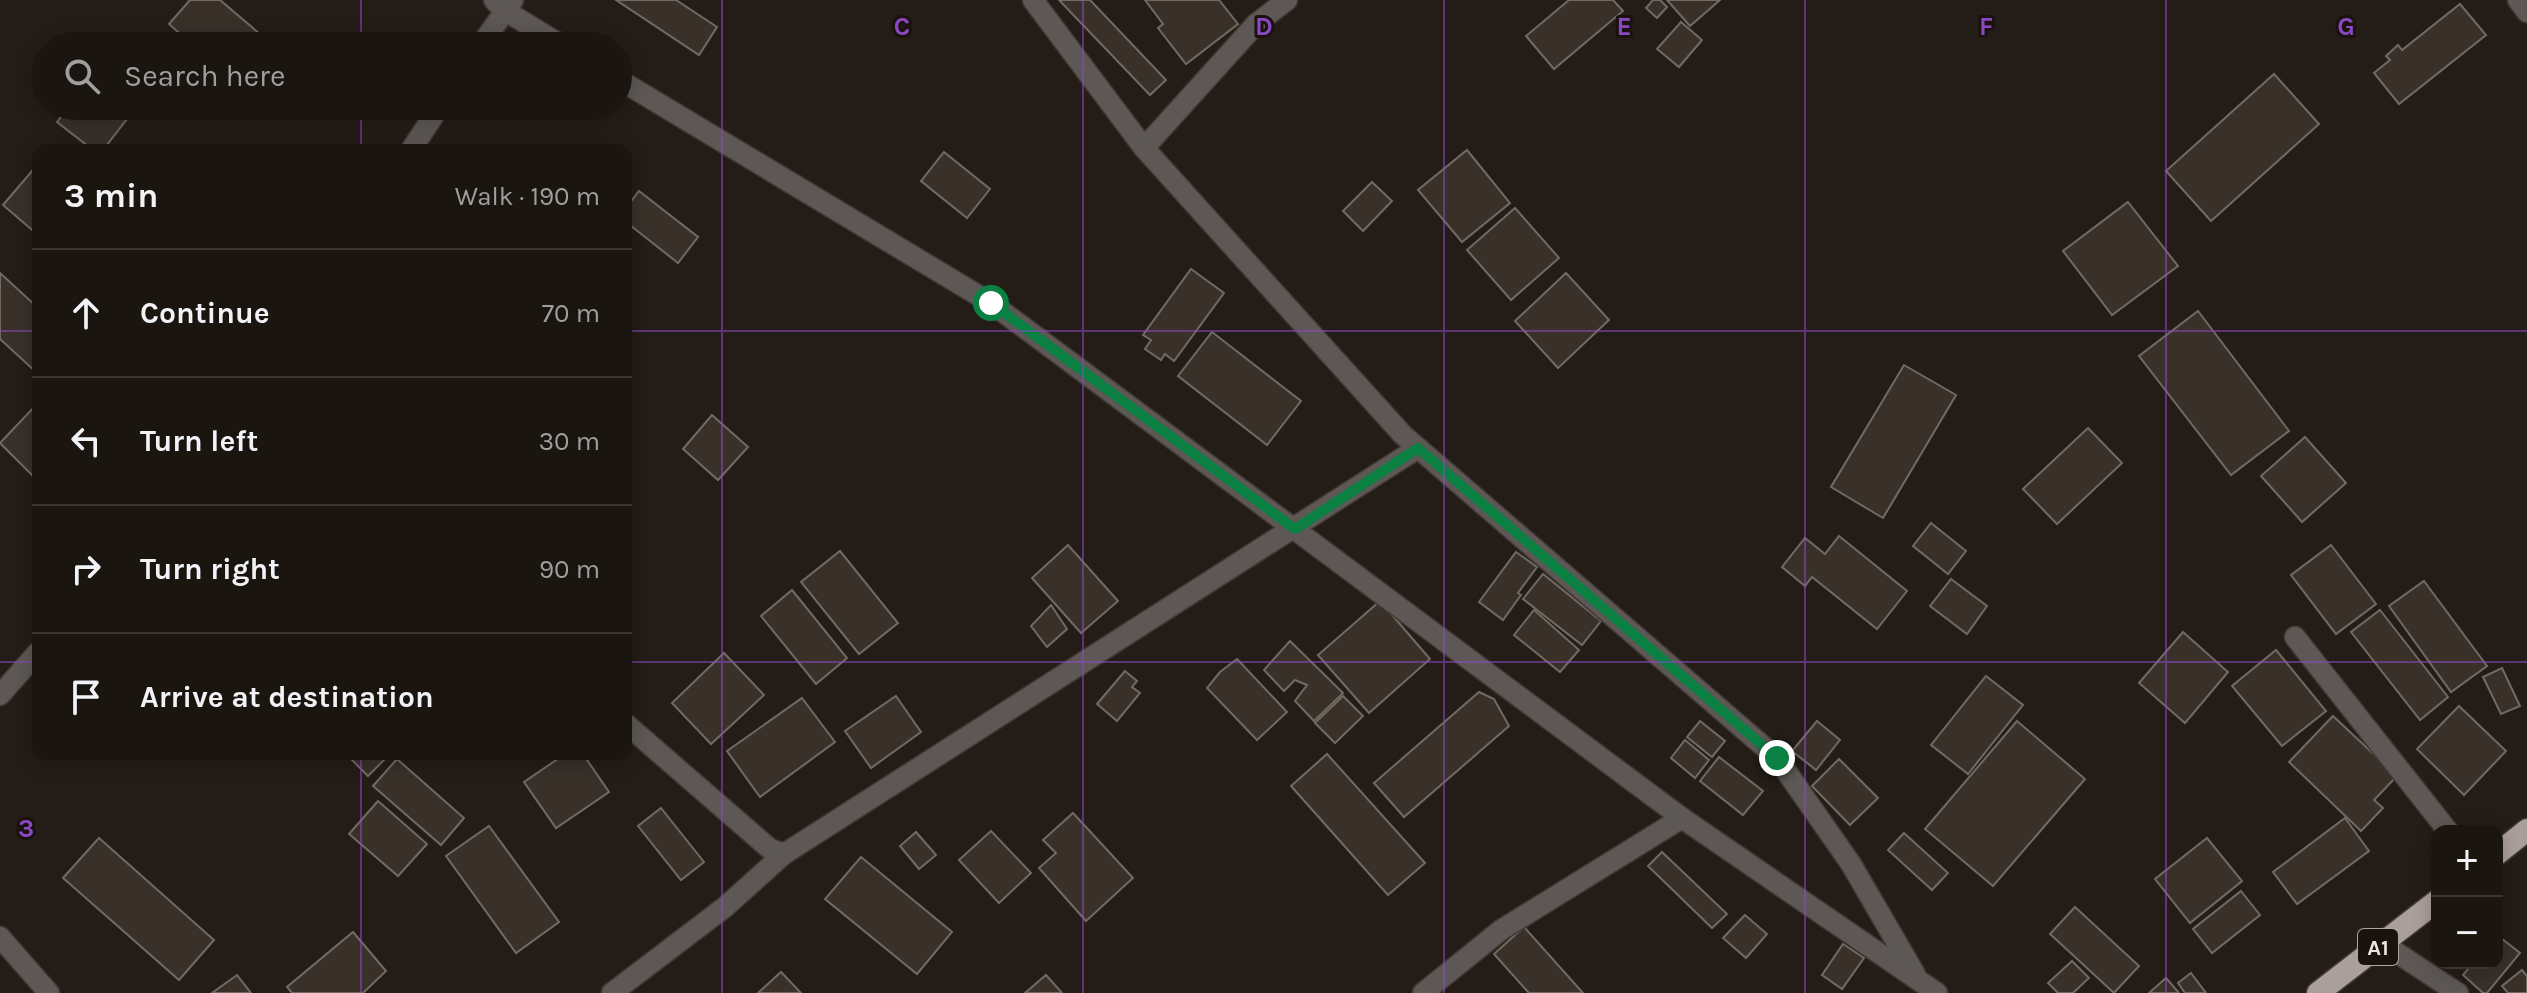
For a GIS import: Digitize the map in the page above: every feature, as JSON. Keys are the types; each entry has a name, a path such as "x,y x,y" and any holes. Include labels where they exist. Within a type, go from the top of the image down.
{"highway":[{"path":"2503,849 2527,830"},
{"name":"A1","path":"2318,993 2431,906"}],"street":[{"path":"1033,0 1144,148 1403,435 1777,758 1851,864 1919,981"},
{"path":"1144,148 1256,24 1287,0"},
{"path":"2518,0 2527,12"},
{"path":"487,32 503,3 543,32"},
{"path":"632,87 991,303 1682,818 1937,993"},
{"path":"415,144 431,120"},
{"path":"612,993 725,907 784,854 1418,448"},
{"path":"2295,637 2443,825"},
{"path":"0,695 32,659"},
{"path":"632,729 770,849 784,854"},
{"path":"1423,993 1501,930 1682,818"},
{"path":"0,937 49,993"},
{"path":"2382,943 2458,993"}],"building":[{"path":"190,0 220,0 258,32 178,32 169,24"},
{"path":"616,0 676,0 717,27 699,55"},
{"path":"1059,0 1090,0 1166,80 1150,95"},
{"path":"1145,0 1219,0 1238,24 1186,64 1158,28 1163,24"},
{"path":"1569,0 1613,0 1623,11 1554,69 1526,36"},
{"path":"1653,0 1660,0 1667,7 1657,18 1646,8"},
{"path":"1667,0 1720,0 1690,26"},
{"path":"2460,4 2486,35 2399,104 2374,73 2390,60 2386,56 2398,45 2402,50"},
{"path":"1681,22 1702,40 1679,67 1657,49"},
{"path":"2274,74 2319,124 2211,221 2166,171"},
{"path":"126,120 108,144 85,144 57,122"},
{"path":"1467,150 1510,203 1462,242 1418,190"},
{"path":"944,152 990,189 967,218 921,181"},
{"path":"32,171 32,230 3,205"},
{"path":"1372,182 1392,201 1363,231 1343,211"},
{"path":"639,191 698,237 678,263 632,227 632,200"},
{"path":"2128,202 2178,266 2112,315 2063,251"},
{"path":"1515,208 1559,258 1511,300 1467,250"},
{"path":"1191,269 1224,293 1174,361 1165,354 1161,360 1145,349 1151,340 1143,335"},
{"path":"0,273 32,302 32,368 0,339"},
{"path":"1566,273 1609,320 1558,368 1515,321"},
{"path":"2198,311 2289,431 2231,475 2139,356"},
{"path":"1212,332 1301,401 1267,445 1178,376"},
{"path":"1904,365 1956,395 1883,518 1831,487"},
{"path":"32,409 32,475 0,443"},
{"path":"712,415 748,447 718,480 683,449"},
{"path":"2088,428 2122,463 2057,524 2023,489"},
{"path":"2305,437 2346,483 2302,522 2261,476"},
{"path":"1931,523 1966,551 1948,574 1913,546"},
{"path":"1839,536 1907,591 1877,629 1812,577 1805,586 1782,567 1805,538 1825,554"},
{"path":"1068,545 1118,601 1081,633 1032,578"},
{"path":"2331,545 2376,604 2336,634 2291,575"},
{"path":"840,551 898,623 859,654 801,582"},
{"path":"1516,552 1537,567 1503,620 1479,602"},
{"path":"1543,574 1601,621 1582,645 1523,599"},
{"path":"1951,579 1987,606 1967,634 1930,606"},
{"path":"2424,581 2487,666 2451,692 2389,606"},
{"path":"792,590 847,658 816,684 761,616"},
{"path":"1380,601 1430,659 1369,713 1318,655"},
{"path":"1051,605 1067,629 1047,647 1031,626"},
{"path":"1534,610 1579,650 1560,672 1514,635"},
{"path":"2380,610 2448,697 2420,720 2351,632"},
{"path":"2183,632 2228,672 2185,723 2139,683"},
{"path":"1290,641 1343,693 1314,721 1295,701 1307,685 1295,680 1284,691 1264,670"},
{"path":"2276,650 2326,711 2282,746 2232,686"},
{"path":"724,653 764,695 711,744 672,703"},
{"path":"1237,659 1287,712 1257,740 1207,688 1220,672"},
{"path":"2502,668 2520,706 2501,714 2483,677"},
{"path":"1125,671 1137,681 1132,687 1140,693 1117,721 1097,704"},
{"path":"1986,676 2023,705 1968,774 1931,745"},
{"path":"1479,692 1494,699 1509,726 1404,817 1374,783"},
{"path":"896,696 921,732 871,768 845,731"},
{"path":"1343,696 1363,716 1335,743 1315,723"},
{"path":"802,698 835,742 760,797 727,751"},
{"path":"2459,706 2506,751 2464,795 2417,749"},
{"path":"2333,716 2397,776 2374,800 2383,808 2361,831 2289,762"},
{"path":"1700,721 1725,741 1712,757 1687,737"},
{"path":"1817,721 1840,740 1816,770 1792,751"},
{"path":"2017,721 2085,779 1993,886 1925,829"},
{"path":"1685,740 1709,760 1695,778 1671,758"},
{"path":"1327,754 1425,863 1388,895 1291,786"},
{"path":"1719,757 1763,791 1743,815 1700,781"},
{"path":"1839,759 1878,798 1850,825 1812,786"},
{"path":"352,760 384,760 368,776"},
{"path":"398,760 464,818 441,845 373,786"},
{"path":"556,760 587,760 609,792 556,828 524,782"},
{"path":"378,801 427,844 398,876 349,834"},
{"path":"661,808 704,862 681,880 638,826"},
{"path":"1073,813 1133,878 1086,921 1039,868 1056,853 1043,840"},
{"path":"2345,818 2369,851 2297,904 2273,872"},
{"path":"489,826 559,922 516,953 446,856"},
{"path":"991,831 1031,873 999,903 959,860"},
{"path":"916,832 936,855 919,869 900,846"},
{"path":"1904,833 1948,873 1932,890 1888,850"},
{"path":"99,838 214,940 179,980 63,878"},
{"path":"2207,838 2242,881 2190,923 2155,879"},
{"path":"1662,852 1727,914 1712,928 1648,866"},
{"path":"861,857 952,932 917,974 825,899"},
{"path":"2241,891 2260,915 2212,953 2193,929"},
{"path":"2075,907 2139,966 2114,993 2050,934"},
{"path":"1745,915 1767,934 1746,958 1723,938"},
{"path":"1524,927 1583,993 1529,993 1494,954"},
{"path":"353,932 386,971 363,993 292,993 287,987"},
{"path":"2503,940 2520,953 2487,993 2463,975 2468,969 2503,969"},
{"path":"1843,944 1864,958 1842,989 1822,975"},
{"path":"2072,961 2089,978 2073,993 2058,993 2048,983"},
{"path":"2522,970 2527,976 2527,993 2508,993 2502,986"},
{"path":"781,972 801,993 758,993"},
{"path":"2191,973 2206,993 2185,993 2178,983"},
{"path":"237,975 251,993 212,993"},
{"path":"1046,975 1062,993 1025,993"},
{"path":"2166,978 2179,993 2149,993"}],"route":[{"path":"991,303 1295,529 1418,448 1777,758"}]}
